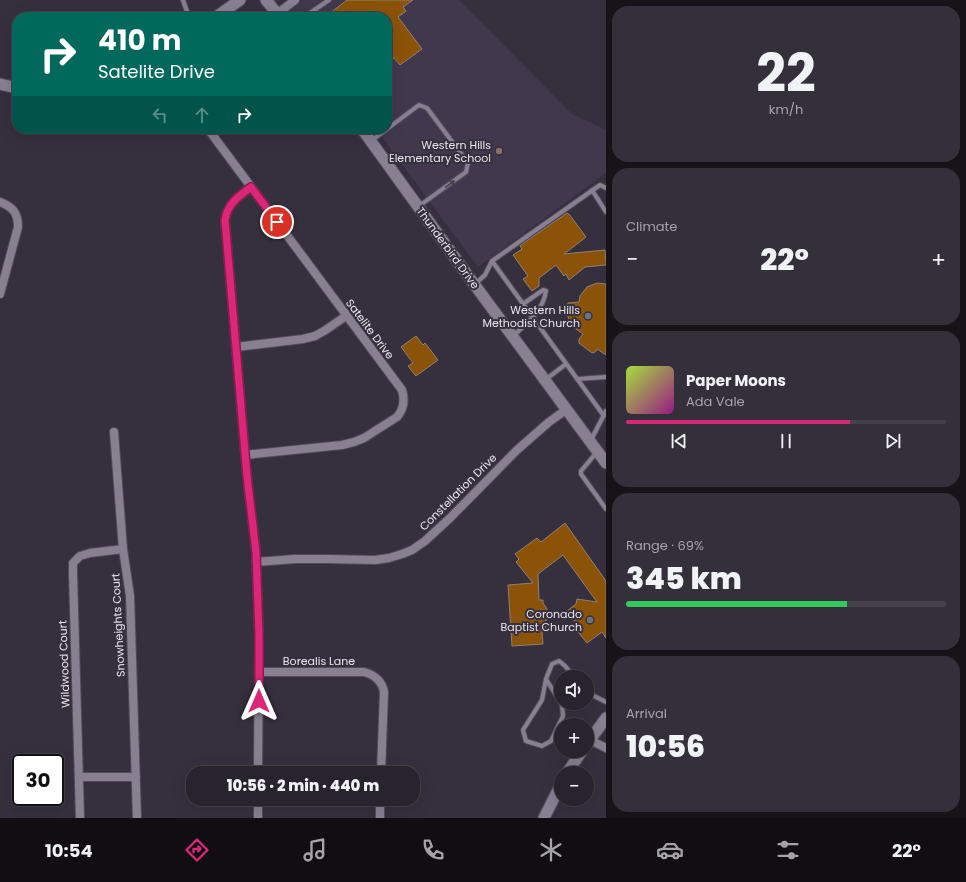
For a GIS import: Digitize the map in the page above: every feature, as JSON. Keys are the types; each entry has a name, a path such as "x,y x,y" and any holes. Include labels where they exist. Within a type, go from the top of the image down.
{"street":[{"path":"223,12 240,0"},
{"path":"266,0 276,12"},
{"path":"281,12 295,0"},
{"path":"0,84 12,87"},
{"name":"Satelite Drive","path":"212,134 402,390 404,400 403,407 397,417 364,438 354,442 342,445 245,454"},
{"name":"Thunderbird Drive","path":"366,134 606,463"},
{"path":"251,187 231,203 227,210 225,220 245,454 256,562 259,635 258,766"},
{"path":"0,202 13,210 18,221 18,227 0,294"},
{"path":"236,346 303,339 315,336 346,316"},
{"name":"Constellation Drive","path":"256,562 295,559 375,560 389,558 412,550 425,541 450,518 516,450 549,422 567,410"},
{"name":"Snowheights Court","path":"114,432 123,549 130,596 137,818"},
{"name":"Wildwood Court","path":"80,818 72,575 73,563 80,556 90,553 123,549"},
{"name":"Borealis Lane","path":"259,672 364,672 377,678 382,684 384,692 381,766"},
{"path":"594,735 606,718"},
{"path":"594,744 606,748"},
{"path":"79,777 136,777"},
{"path":"544,818 554,798"},
{"path":"258,806 258,818"},
{"path":"380,806 380,818"}],"lane":[{"path":"182,0 187,12"},
{"path":"311,12 329,0"},
{"path":"392,125 419,105 427,108 468,164 466,172 418,207"},
{"path":"371,141 380,134"},
{"path":"474,284 485,275 492,261 592,190 600,185 606,188"},
{"path":"592,190 606,212"},
{"path":"492,261 604,416"},
{"path":"512,336 533,318 538,311 546,291 543,290 539,292 523,304"},
{"path":"545,380 566,364"},
{"path":"577,379 606,377"},
{"path":"590,442 606,411"},
{"path":"597,451 581,471 581,474 606,509"},
{"path":"546,679 562,706 563,716 551,741 542,746 526,742 523,730 542,700 546,679 552,664 559,662 568,670"},
{"path":"594,696 606,702"}],"shaded area":[{"name":"Western Hills Elementary School","path":"303,0 459,0 572,114 606,130 606,173 478,267 380,134 392,134 392,12 290,12 289,10"}],"building":[{"path":"347,0 413,0 403,7 406,11 398,17 422,49 400,65 394,58 392,59 392,12 331,12"},
{"path":"567,213 586,237 564,254 605,250 606,265 585,267 569,280 566,274 564,276 556,265 539,278 539,286 532,291 523,279 528,276 513,255 522,249 520,246"},
{"name":"Western Hills Methodist Church","path":"597,283 606,284 606,355 597,349 592,353 579,343 579,339 583,334 572,326 563,305 579,302 580,296 587,287"},
{"path":"416,336 423,345 425,343 438,360 416,376 408,366 413,363 401,347"},
{"path":"565,523 606,581 606,638 602,632 587,643 578,632 581,630 567,611 576,604 577,599 597,602 563,555 538,574 539,600 543,600 543,603 547,609 545,631 542,631 543,644 512,646 508,585 533,583 516,562 519,559 515,554 537,538 541,542"}],"place":[{"name":"Western Hills Elementary School","path":"499,151"},
{"name":"Western Hills Methodist Church","path":"588,316"},
{"name":"Coronado Baptist Church","path":"590,620"}],"route":[{"path":"259,701 259,635 256,552 247,476 225,214 231,203 251,187 277,222"}]}
